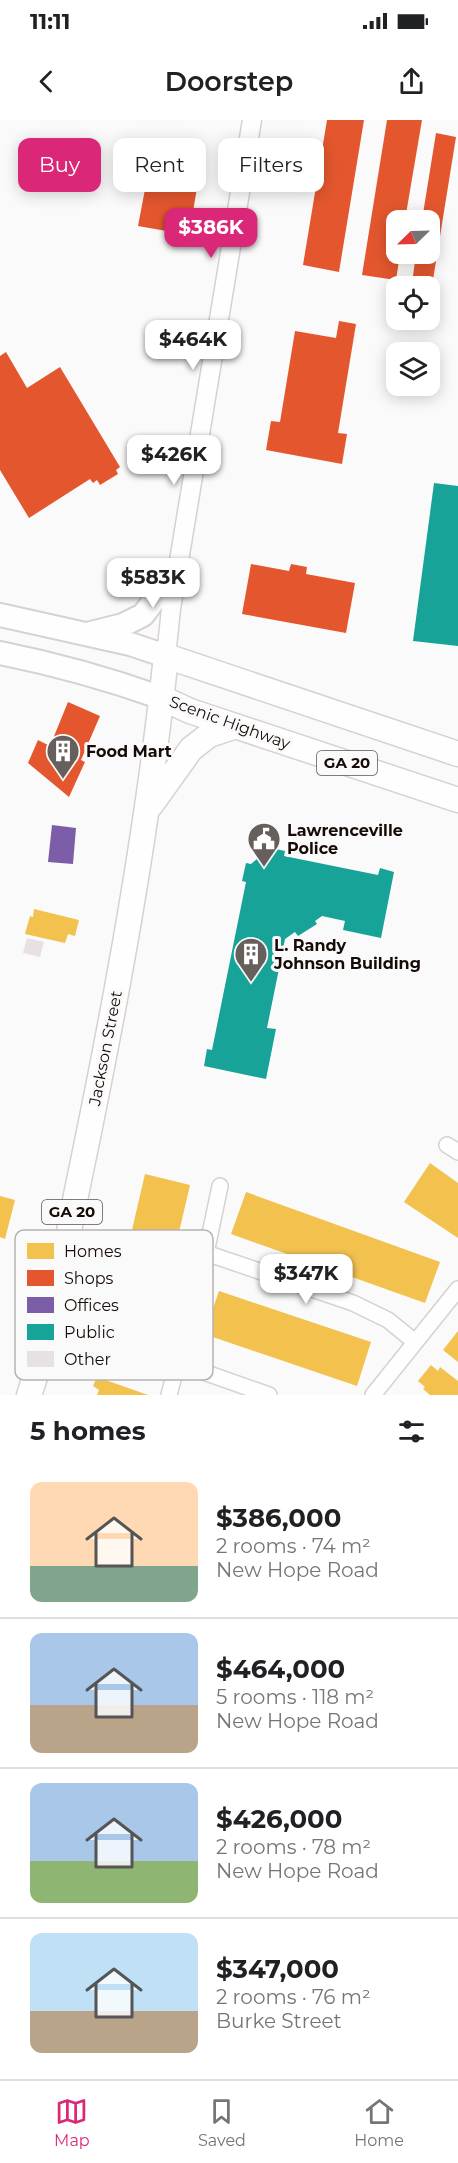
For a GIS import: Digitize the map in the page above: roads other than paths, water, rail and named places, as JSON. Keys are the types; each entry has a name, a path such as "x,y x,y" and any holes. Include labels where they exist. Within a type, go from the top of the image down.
{"highway":[{"name":"Jackson Street","path":"68,1230 107,1047 148,809 166,656"},
{"name":"GA 20","path":"166,656 458,754"},
{"name":"Scenic Highway","path":"162,698 190,711 458,800"},
{"path":"148,809 191,749 209,735 236,726"},
{"name":"Jackson Street","path":"29,1395 33,1380"}],"main road":[{"path":"86,634 123,625 143,615 178,567"},
{"path":"0,615 130,644 166,656"},
{"name":"Scenic Highway","path":"0,653 51,664 162,698"}],"street":[{"path":"166,656 178,567 252,120"},
{"path":"211,1230 220,1185"},
{"path":"213,1255 352,1303 388,1320 415,1342"},
{"path":"373,1395 458,1289"},
{"path":"213,1375 269,1395"},
{"path":"169,1395 173,1380"}],"place":[{"name":"Food Mart","path":"63,780"},
{"name":"Lawrenceville Police","path":"264,868"},
{"name":"L. Randy Johnson Building","path":"251,983"}]}
